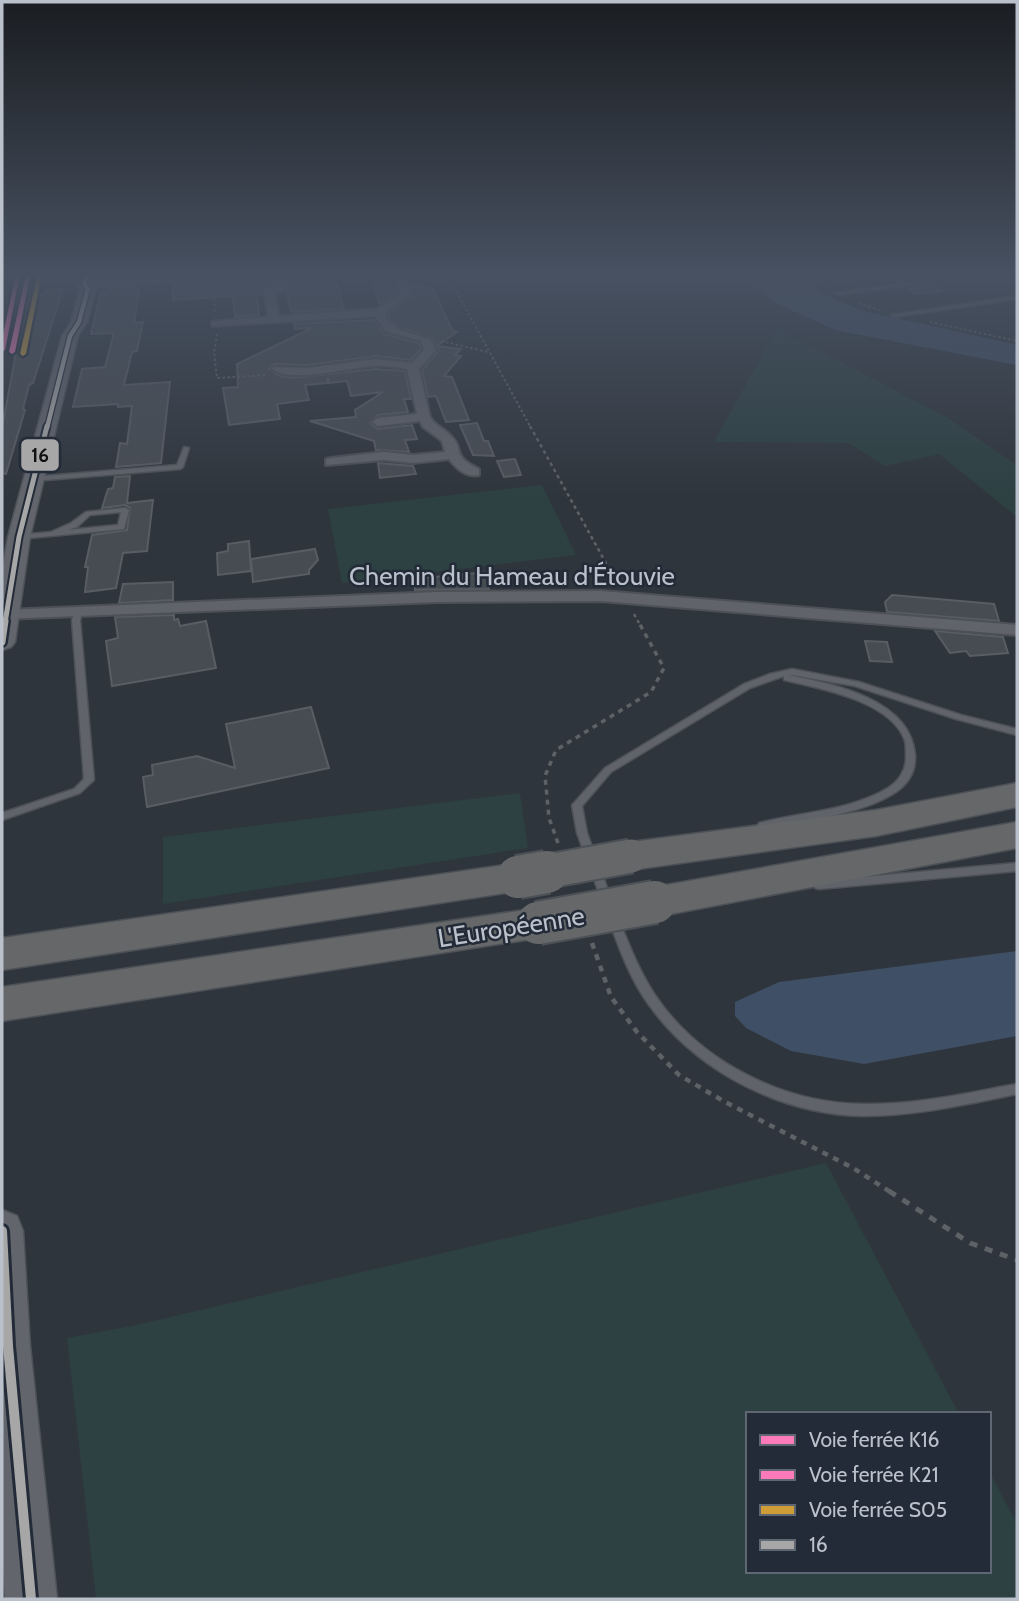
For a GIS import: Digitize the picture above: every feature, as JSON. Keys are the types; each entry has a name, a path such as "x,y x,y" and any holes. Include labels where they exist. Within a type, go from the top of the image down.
{"highway":[{"name":"L'Européenne","path":"2,954 518,877 631,856 876,823 1017,795"},
{"name":"L'Européenne","path":"2,1004 538,923 1017,835"}],"main road":[{"path":"2,642 19,537 67,349"},
{"path":"2,1231 8,1346 32,1599"}],"street":[{"path":"429,349 413,369 424,417 427,424 447,439 452,455 460,465 474,472"},
{"path":"278,369 300,371 376,362 415,367"},
{"path":"378,422 424,417"},
{"path":"331,462 384,456 413,459 452,455"},
{"name":"Chemin du Hameau d'Étouvie","path":"6,612 437,597 624,596 1017,630"}],"lane":[{"path":"33,480 180,467 186,448"},
{"path":"19,537 52,534 121,527 125,510 88,513 74,525 52,534"},
{"path":"2,817 77,791 89,780 76,620 79,610"},
{"path":"1017,732 843,681 792,673 773,676 747,686 608,770 577,805 582,834 630,963 653,1002 677,1030 718,1064 783,1096 842,1109 918,1107 1017,1089"},
{"path":"631,856 869,802 893,790 908,775 912,755 908,737 878,706 823,684 773,676"},
{"path":"655,902 1017,867"}],"path":[{"path":"214,349 217,378 267,375 278,369"},
{"path":"479,349 490,353"},
{"path":"488,349 664,668 651,692 556,750 545,776 549,818 562,856"},
{"path":"589,933 611,996 637,1032 679,1075 724,1102 853,1168 970,1243 1017,1259"}],"shaded area":[{"path":"766,349 815,349 946,417 1017,465 1017,517 939,454 885,466 848,443 714,442"},
{"path":"542,485 576,555 342,583 328,509"},
{"path":"520,793 528,848 163,904 163,837"},
{"path":"826,1163 958,1412 746,1412 746,1573 991,1573 991,1475 1017,1524 1017,1599 96,1599 67,1338 132,1326"}],"water":[{"path":"932,349 1017,349 1017,365"},
{"path":"1017,951 1017,1036 864,1064 791,1051 746,1028 735,1016 735,1002 779,982"}],"building":[{"path":"17,349 44,349 33,383 29,385 23,409 25,410 6,474 2,473 2,428"},
{"path":"110,349 137,349 132,352 124,385 170,382 161,463 116,467 120,443 127,444 132,406 118,407 118,404 73,407 82,369 105,367"},
{"path":"269,349 421,349 411,360 376,356 308,365 274,364 269,369 280,376 293,378 375,369 405,371 411,399 404,399 408,412 378,415 370,423 378,429 412,425 417,439 405,440 409,452 376,450 374,441 310,421 356,417 355,410 383,392 351,396 347,381 329,383 328,378 327,383 305,385 309,400 277,404 280,419 229,425 223,388 238,387 237,364"},
{"path":"461,349 455,355 461,356 444,376 452,377 469,420 446,422 436,396 428,397 422,370 439,350"},
{"path":"477,423 494,456 473,455 460,425"},
{"path":"515,459 521,475 504,477 497,461"},
{"path":"378,463 413,466 416,474 380,478"},
{"path":"130,476 127,503 153,500 147,551 123,553 116,588 85,592 88,567 85,567 92,535 127,530 130,508 125,505 102,508 108,489 113,488 115,477"},
{"path":"249,541 251,571 218,575 217,553 228,551 228,544"},
{"path":"315,549 318,560 309,570 309,574 253,582 251,559"},
{"path":"487,572 489,589 415,590 414,579"},
{"path":"173,582 173,600 119,603 123,584"},
{"path":"892,595 994,604 999,621 887,612 885,602"},
{"path":"174,615 174,620 178,619 180,626 206,621 216,668 112,686 106,641 118,638 115,617"},
{"path":"935,631 1003,637 1008,653 970,656 966,651 950,653"},
{"path":"865,641 887,642 892,662 870,661"},
{"path":"311,707 329,768 147,807 143,777 153,775 152,765 197,756 235,768 226,724"}],"rail line":[{"name":"S05","path":"23,354 24,349"}],"transit line":[{"name":"16","path":"2,642 19,537 67,349"},
{"name":"16","path":"2,1231 8,1346 31,1599"}]}
